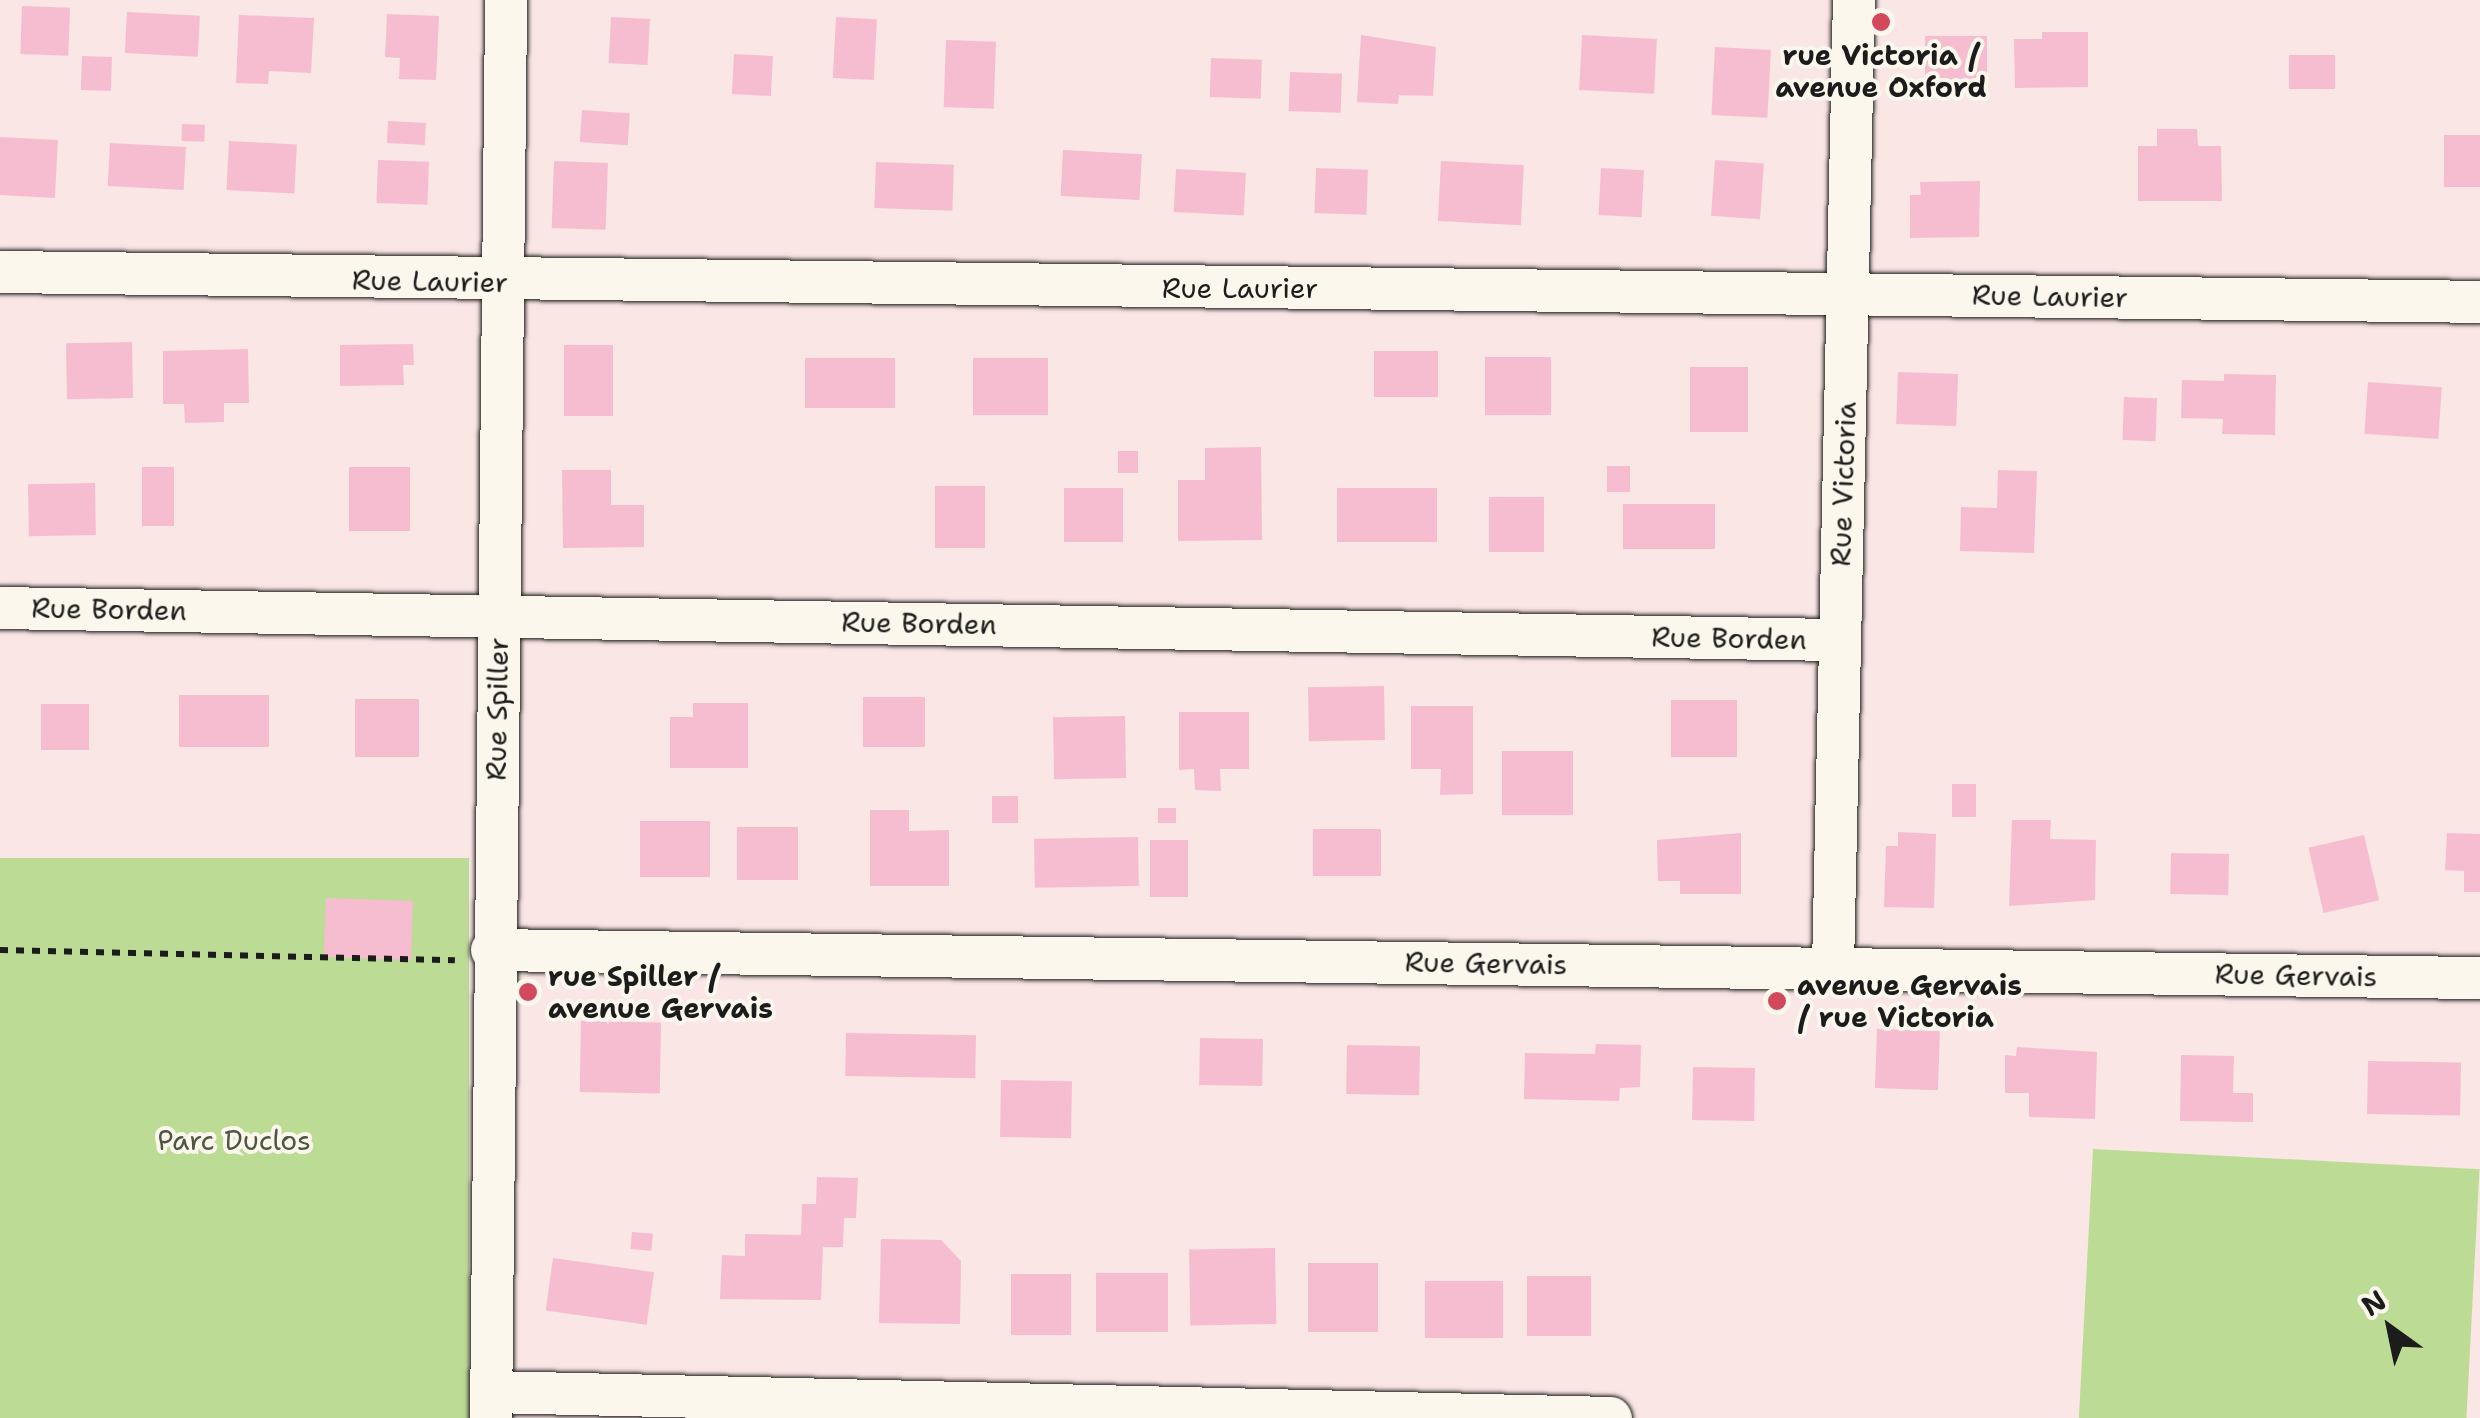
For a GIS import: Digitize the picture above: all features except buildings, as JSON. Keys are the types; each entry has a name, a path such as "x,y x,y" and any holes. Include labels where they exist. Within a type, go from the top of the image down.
{"street":[{"name":"Rue Spiller","path":"491,1405 492,955 505,282 506,0"},
{"name":"Rue Victoria","path":"1833,968 1854,0"},
{"name":"Rue Laurier","path":"0,272 505,282 2480,302"},
{"name":"Rue Borden","path":"0,608 1838,640"},
{"name":"Rue Gervais","path":"492,955 2480,978"},
{"path":"491,1405 1611,1418"}],"path":[{"path":"0,950 492,955"}],"green space":[{"name":"Parc Duclos","path":"0,858 469,858 469,1418 0,1418"},
{"path":"2093,1149 2479,1169 2466,1418 2079,1418"}],"place":[{"name":"rue Victoria / avenue Oxford","path":"1881,22"},
{"name":"rue Spiller / avenue Gervais","path":"528,992"},
{"name":"avenue Gervais / rue Victoria","path":"1777,1001"}]}
